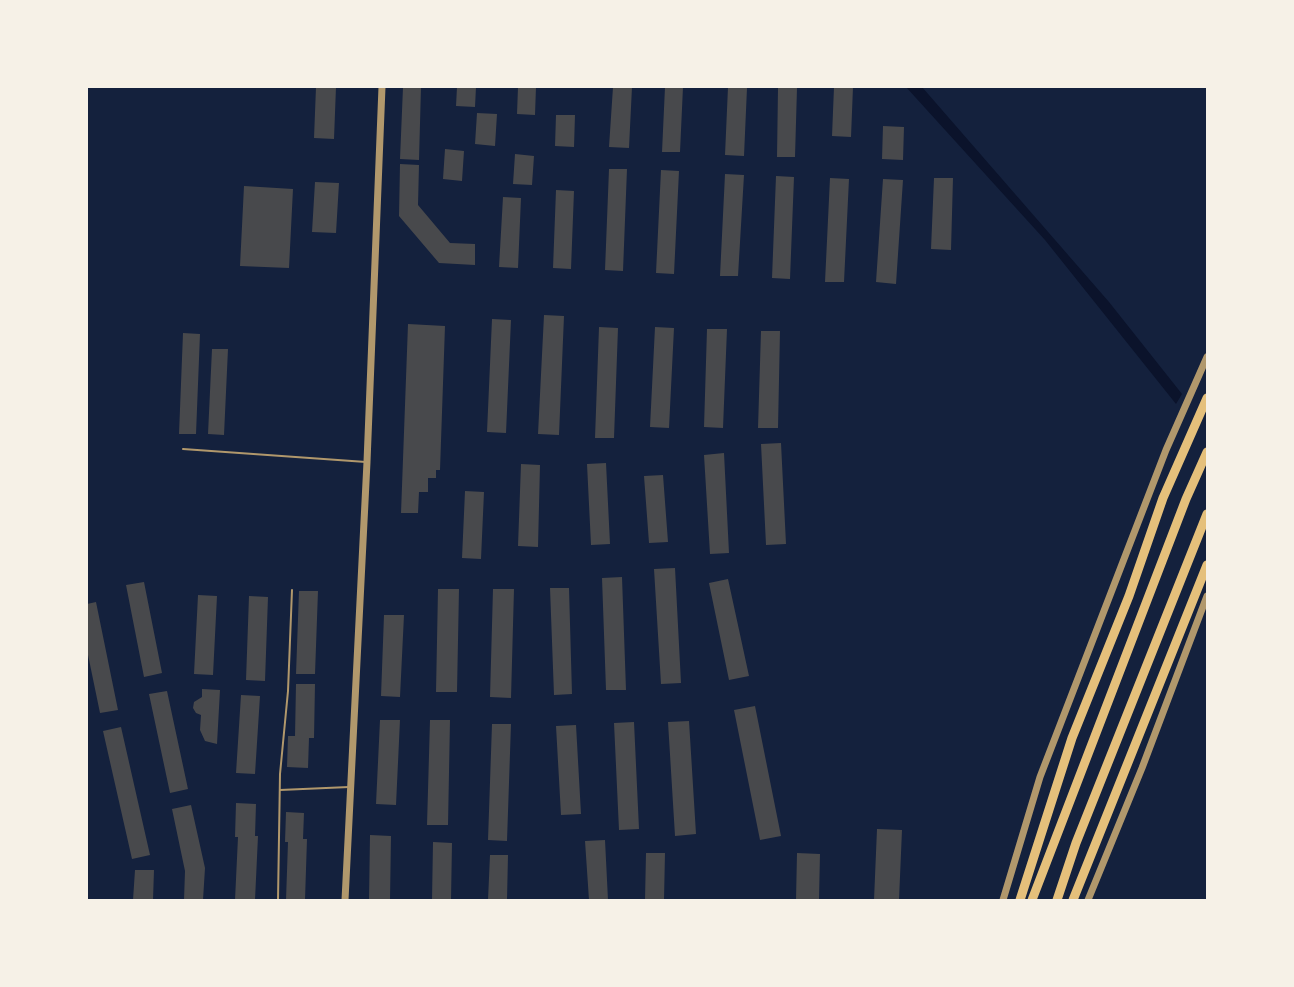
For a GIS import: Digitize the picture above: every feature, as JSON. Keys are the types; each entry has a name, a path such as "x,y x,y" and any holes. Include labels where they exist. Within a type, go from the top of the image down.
{"highway":[{"path":"1020,900 1072,738 1129,596 1163,498 1207,398"},
{"path":"1032,900 1186,499 1207,452"},
{"path":"1057,900 1076,843 1207,514"},
{"path":"1073,900 1207,565"}],"street":[{"path":"345,900 367,462 382,87"},
{"path":"1003,900 1040,777 1166,450 1207,357"},
{"path":"1088,900 1142,768 1207,596"}],"lane":[{"path":"183,449 367,462"},
{"path":"278,900 280,790 288,691 292,590"},
{"path":"280,790 350,787"}],"water":[{"path":"906,87 922,87 1109,302 1182,394 1176,404 1045,240"}],"building":[{"path":"316,87 336,87 334,139 314,138"},
{"path":"403,87 421,87 419,160 400,159"},
{"path":"457,87 476,87 475,107 456,106"},
{"path":"518,87 536,87 535,115 517,114"},
{"path":"613,87 632,87 629,148 609,147"},
{"path":"665,87 683,87 680,152 662,152"},
{"path":"728,87 747,88 744,156 725,155"},
{"path":"834,87 853,87 851,137 832,136"},
{"path":"778,88 797,88 795,157 777,157"},
{"path":"477,113 497,114 495,146 475,144"},
{"path":"556,115 575,115 574,147 555,146"},
{"path":"883,126 904,127 903,160 882,159"},
{"path":"445,149 464,151 462,181 443,179"},
{"path":"515,154 534,156 532,185 513,184"},
{"path":"400,164 419,165 418,205 450,243 475,244 475,265 439,263 399,216"},
{"path":"609,169 627,169 623,271 605,270"},
{"path":"661,170 679,171 674,274 656,273"},
{"path":"725,174 744,175 738,276 720,276"},
{"path":"776,176 794,177 790,279 772,278"},
{"path":"830,178 849,179 844,282 825,282"},
{"path":"934,178 953,178 951,250 931,249"},
{"path":"883,179 903,180 896,284 876,282"},
{"path":"315,182 339,183 336,233 312,232"},
{"path":"244,186 293,189 289,268 240,266"},
{"path":"556,190 574,191 571,269 553,268"},
{"path":"503,197 521,198 518,268 499,267"},
{"path":"544,315 564,316 559,435 538,434"},
{"path":"492,319 511,320 506,433 487,432"},
{"path":"408,324 445,326 440,470 436,470 436,478 428,478 428,492 419,492 418,513 401,513"},
{"path":"599,327 618,328 614,438 595,438"},
{"path":"655,327 674,328 669,428 650,427"},
{"path":"707,329 727,329 723,428 704,427"},
{"path":"761,331 780,331 778,428 758,428"},
{"path":"183,333 200,334 196,434 179,434"},
{"path":"212,349 228,349 224,435 208,434"},
{"path":"781,443 786,544 766,545 761,444"},
{"path":"724,453 729,553 710,554 704,455"},
{"path":"606,463 610,544 591,545 587,464"},
{"path":"521,464 540,465 538,547 518,546"},
{"path":"663,475 668,542 649,543 644,476"},
{"path":"465,491 484,492 481,559 462,558"},
{"path":"675,568 681,683 661,684 654,569"},
{"path":"622,577 626,690 606,690 602,578"},
{"path":"728,579 749,676 729,680 709,583"},
{"path":"144,582 162,673 144,677 126,585"},
{"path":"550,588 569,588 572,694 554,695"},
{"path":"438,589 459,589 457,692 436,692"},
{"path":"493,589 514,589 511,698 490,697"},
{"path":"299,591 318,591 315,674 296,674"},
{"path":"198,595 217,596 213,675 194,674"},
{"path":"249,596 268,597 265,681 246,680"},
{"path":"96,602 118,710 100,713 87,650 87,604"},
{"path":"384,615 404,615 400,697 381,696"},
{"path":"296,684 315,684 314,738 309,738 308,768 287,767 288,736 295,736"},
{"path":"202,689 220,690 217,744 205,741 200,730 201,715 193,708 194,702 202,697"},
{"path":"167,691 188,789 170,793 149,694"},
{"path":"241,695 260,696 255,774 236,773"},
{"path":"755,706 781,836 760,840 734,710"},
{"path":"380,720 400,720 396,805 376,804"},
{"path":"430,720 450,720 448,825 427,825"},
{"path":"689,721 696,834 675,836 668,722"},
{"path":"634,722 639,829 619,830 614,723"},
{"path":"492,724 511,724 507,841 488,840"},
{"path":"576,725 581,814 561,815 556,726"},
{"path":"121,727 150,855 132,859 103,731"},
{"path":"236,803 256,804 255,836 258,836 255,900 235,900 238,837 235,837"},
{"path":"191,805 205,868 203,900 184,900 185,871 172,809"},
{"path":"286,812 304,813 303,839 307,839 305,900 286,900 288,842 285,842"},
{"path":"877,829 902,830 899,900 874,900"},
{"path":"370,835 391,836 390,900 369,900"},
{"path":"605,840 608,900 589,900 585,841"},
{"path":"433,842 452,843 451,900 432,900"},
{"path":"646,853 665,853 664,900 645,900"},
{"path":"797,853 820,854 819,900 796,900"},
{"path":"490,855 508,855 507,900 488,900"},
{"path":"135,870 154,870 153,900 133,900"}]}
